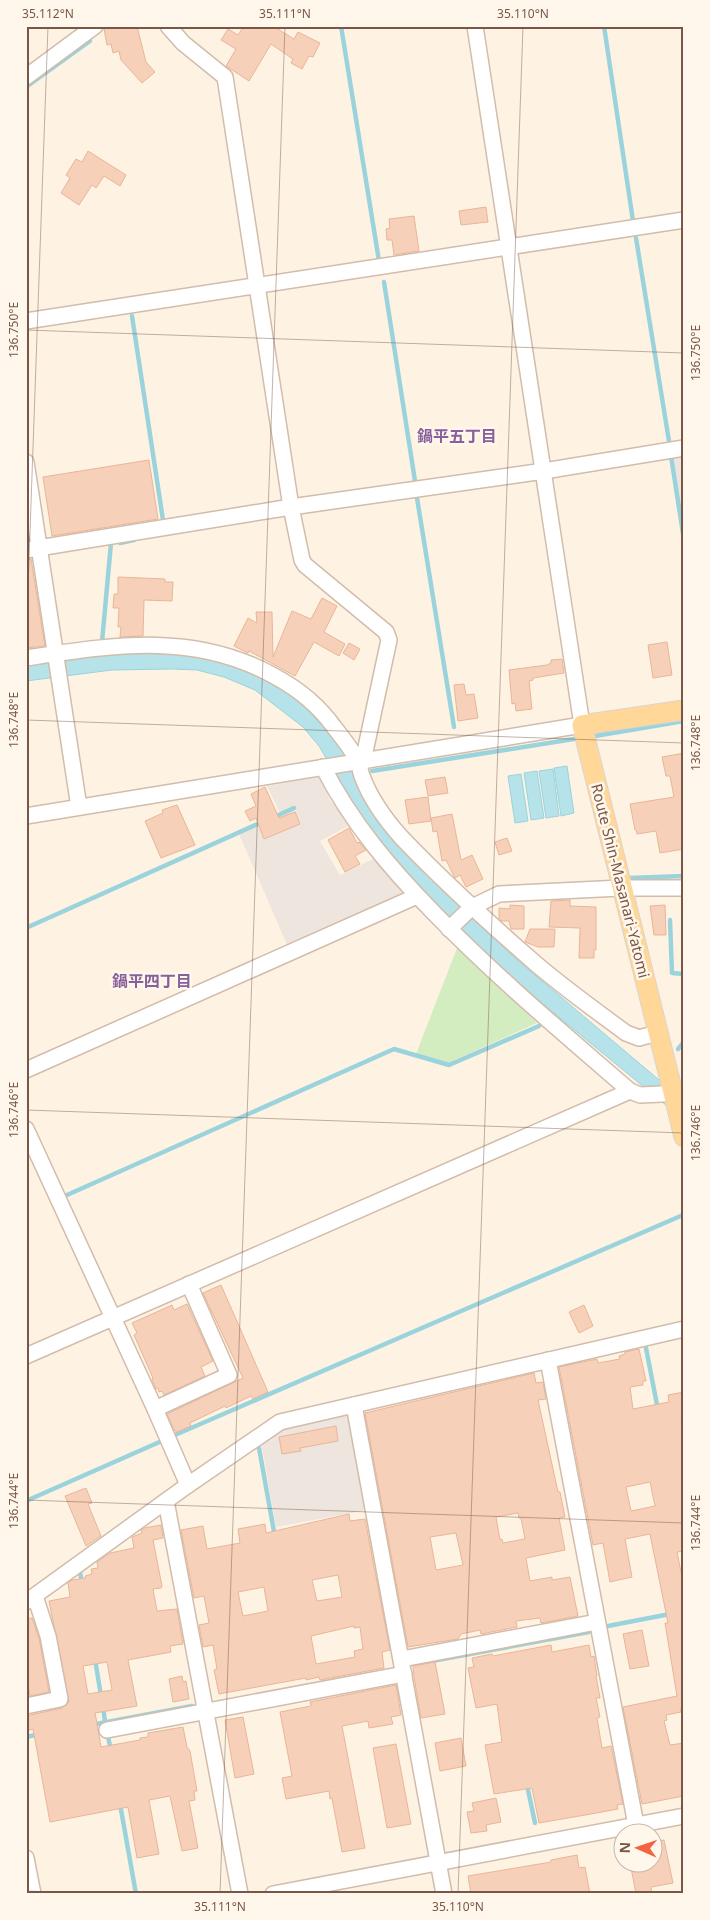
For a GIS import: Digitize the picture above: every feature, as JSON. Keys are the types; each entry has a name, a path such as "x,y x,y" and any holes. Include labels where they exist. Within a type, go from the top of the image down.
{"main road":[{"path":"582,725 684,710"},
{"name":"Route Shin-Masanari-Yatomi","path":"582,725 657,1033 676,1089 681,1129"}],"street":[{"path":"26,77 95,26"},
{"path":"168,26 183,43 225,77 291,507 305,565 386,632 389,640 357,762"},
{"path":"26,816 582,725 544,471 507,248 475,26"},
{"path":"26,321 684,220"},
{"path":"33,548 684,448"},
{"path":"26,462 33,548 55,654 79,807"},
{"path":"26,658 106,647 184,646 210,650 238,658 291,685 333,725 357,762 374,802 400,836 470,909 536,964 626,1033 639,1038 657,1033"},
{"path":"326,767 338,796 375,848 417,896 451,928 474,955 523,1000 630,1091 640,1095 651,1095 676,1089"},
{"path":"451,928 470,909 499,894 621,888 684,888"},
{"path":"26,1070 417,896"},
{"path":"26,1356 630,1091"},
{"path":"26,1130 155,1409 188,1485"},
{"path":"155,1409 229,1376 189,1284"},
{"path":"26,1706 60,1699 48,1636 30,1599 188,1485 280,1422 684,1329"},
{"path":"548,1360 635,1822"},
{"path":"354,1405 444,1894"},
{"path":"166,1501 240,1894"},
{"path":"107,1730 206,1712 597,1622"},
{"path":"652,1822 684,1816"},
{"path":"273,1894 320,1890 439,1863 612,1830"},
{"path":"26,1858 33,1894"}],"shaded area":[{"path":"684,452 684,548 669,455"},
{"path":"319,777 330,800 350,825 320,841 340,875 377,857 409,892 288,947 239,834 281,815 267,786"},
{"path":"348,1409 368,1510 276,1527 261,1441 281,1428"}],"green space":[{"path":"457,948 537,1023 448,1063 416,1054"}],"water":[{"path":"160,652 190,653 227,661 276,684 304,706 342,747 355,778 387,831 463,910 523,965 684,1101 684,1120 521,986 460,931 385,851 363,821 319,746 303,727 255,690 224,677 197,670 172,669 112,670 26,681 26,666 89,656"},
{"path":"567,766 574,813 561,816 554,768"},
{"path":"553,769 559,816 546,818 539,771"},
{"path":"537,771 544,818 531,820 524,773"},
{"path":"521,774 528,821 515,823 508,776"}],"building":[{"path":"117,26 137,26 146,62 155,72 142,83 121,60 119,51 113,53 111,44 107,45 104,29"},
{"path":"244,26 273,26 294,39 298,32 320,43 313,57 309,56 302,69 291,63 293,59 271,44 249,81 226,66 236,49 221,40 228,29 238,35"},
{"path":"88,151 126,175 120,186 104,176 96,188 92,185 79,205 61,193 70,178 66,175 76,159 82,162"},
{"path":"486,207 488,222 461,225 459,211"},
{"path":"414,216 419,251 394,255 392,240 387,240 386,229 390,228 389,219"},
{"path":"149,460 158,519 52,536 43,477"},
{"path":"26,559 31,559 45,646 26,648"},
{"path":"118,577 165,579 165,582 173,582 172,601 144,600 143,636 120,637 121,627 118,627 119,608 113,608 114,594 118,594"},
{"path":"322,598 337,606 324,632 345,644 339,656 314,642 295,676 249,651 248,653 234,646 248,618 257,623 256,612 272,612 273,657 292,611 311,619"},
{"path":"667,642 672,675 653,678 648,645"},
{"path":"349,643 360,649 354,660 343,653"},
{"path":"562,659 564,673 533,678 533,680 529,681 532,709 516,711 515,703 512,704 509,670 547,665 551,663 551,660"},
{"path":"464,684 466,695 474,694 478,718 458,721 454,685"},
{"path":"684,753 684,849 660,853 656,831 637,834 630,804 674,797 670,776 666,776 662,757"},
{"path":"445,777 448,793 428,796 425,780"},
{"path":"265,787 279,818 295,812 300,824 264,839 256,818 250,821 245,811 256,806 251,794"},
{"path":"428,797 431,821 409,824 405,800"},
{"path":"177,805 195,845 161,858 145,821 163,813 162,810"},
{"path":"452,814 461,860 472,855 483,879 466,887 460,875 455,878 446,860 442,861 437,831 433,832 431,818"},
{"path":"349,828 357,843 359,842 366,850 355,856 360,864 345,872 328,840"},
{"path":"507,838 512,851 499,855 495,842"},
{"path":"570,900 570,906 596,907 596,950 594,950 594,958 579,958 580,928 549,927 551,901"},
{"path":"510,905 524,906 524,929 511,929 509,921 501,921 499,918 499,908 510,909"},
{"path":"665,905 666,935 654,935 650,906"},
{"path":"530,929 555,929 554,947 538,947 525,942"},
{"path":"221,1285 268,1392 253,1399 251,1396 226,1408 225,1406 190,1423 191,1426 177,1432 174,1430 167,1414 243,1378 203,1293"},
{"path":"187,1304 213,1361 201,1367 205,1376 164,1395 162,1391 159,1392 158,1388 156,1389 134,1335 137,1333 132,1323 172,1305 174,1310"},
{"path":"584,1305 593,1326 579,1333 569,1312"},
{"path":"639,1349 646,1381 643,1381 643,1385 630,1387 633,1409 669,1402 668,1395 684,1392 684,1417 681,1418 684,1433 684,1551 677,1552 684,1587 684,1708 680,1709 681,1712 666,1715 667,1720 664,1721 670,1745 684,1743 684,1796 642,1804 623,1707 677,1696 665,1623 668,1623 650,1534 625,1539 632,1577 610,1582 603,1543 593,1545 559,1367 597,1359 598,1363 620,1359 619,1356 625,1354 625,1352","holes":["650,1482 655,1506 631,1511 626,1487"]},
{"path":"534,1373 536,1383 543,1382 546,1399 538,1400 565,1517 559,1518 565,1550 526,1558 530,1581 552,1577 552,1580 570,1577 578,1616 541,1623 540,1618 516,1621 517,1627 481,1634 480,1630 461,1634 458,1639 408,1647 365,1413","holes":["518,1513 519,1518 521,1518 525,1539 503,1543 502,1539 500,1540 496,1517","456,1533 463,1565 436,1570 430,1537"]},
{"path":"336,1426 338,1441 300,1448 301,1451 282,1454 279,1437"},
{"path":"86,1488 92,1503 88,1504 101,1536 86,1546 65,1496"},
{"path":"349,1514 350,1521 365,1519 390,1650 382,1652 384,1668 320,1680 319,1677 306,1680 306,1678 219,1694 214,1670 217,1669 213,1645 203,1647 199,1625 209,1623 204,1596 194,1598 181,1530 203,1526 207,1549 240,1543 238,1529 265,1524 266,1533","holes":["338,1575 342,1597 317,1601 312,1580","264,1587 268,1611 243,1616 238,1592","354,1626 354,1628 360,1627 363,1649 354,1651 355,1657 316,1664 311,1636"]},
{"path":"161,1525 163,1538 153,1540 162,1586 161,1588 153,1589 157,1611 177,1609 183,1644 170,1646 171,1652 128,1660 137,1706 95,1713 101,1747 140,1740 140,1738 148,1737 148,1733 183,1727 187,1747 190,1751 197,1791 194,1791 195,1800 189,1801 198,1848 182,1851 170,1796 149,1800 159,1854 137,1858 128,1807 50,1822 33,1729 26,1731 26,1716 62,1708 69,1702 49,1601 70,1597 68,1583 72,1580 86,1578 85,1576 92,1574 91,1569 98,1568 97,1562 110,1553 134,1548 132,1537 142,1533 141,1530","holes":["107,1662 112,1690 88,1694 83,1666"]},
{"path":"32,1618 39,1638 49,1692 30,1696 26,1673 26,1619"},
{"path":"642,1630 649,1666 630,1669 623,1634"},
{"path":"551,1645 552,1652 589,1645 591,1657 594,1656 600,1698 596,1698 600,1717 597,1718 602,1748 611,1746 623,1804 617,1805 618,1809 539,1823 532,1788 494,1794 485,1745 502,1742 497,1704 476,1708 468,1668 474,1667 472,1658"},
{"path":"435,1662 445,1714 421,1718 413,1666"},
{"path":"182,1676 183,1682 186,1681 189,1699 173,1702 169,1679"},
{"path":"396,1685 401,1715 391,1717 393,1724 369,1728 368,1721 342,1726 365,1848 342,1852 329,1791 286,1799 282,1778 292,1776 280,1712 311,1706 310,1702"},
{"path":"243,1717 254,1774 235,1778 225,1720"},
{"path":"461,1738 466,1766 440,1771 435,1743"},
{"path":"396,1744 411,1824 387,1828 373,1748"},
{"path":"496,1798 501,1822 486,1825 487,1831 471,1833 467,1812 474,1811 472,1803"},
{"path":"662,1840 664,1840 673,1883 651,1887 652,1894 636,1894 632,1872 662,1872"},
{"path":"577,1855 579,1868 585,1867 590,1894 471,1894 468,1876 551,1862 551,1860"}],"waterway":[{"path":"341,26 379,261"},
{"path":"604,26 633,221"},
{"path":"26,87 90,41"},
{"path":"636,238 669,441"},
{"path":"384,282 415,481"},
{"path":"132,316 163,520"},
{"path":"671,456 684,540"},
{"path":"417,498 454,727"},
{"path":"120,543 134,540"},
{"path":"102,642 111,543"},
{"path":"595,736 684,721"},
{"path":"372,771 574,739"},
{"path":"274,817 294,808"},
{"path":"26,928 262,822"},
{"path":"629,878 684,876"},
{"path":"670,920 672,973 684,974"},
{"path":"67,1195 394,1049 449,1065 539,1026"},
{"path":"678,1049 684,1042"},
{"path":"175,1435 683,1215"},
{"path":"646,1348 658,1410"},
{"path":"26,1501 164,1440"},
{"path":"259,1448 275,1537"},
{"path":"80,1572 82,1583"},
{"path":"608,1626 670,1614"},
{"path":"432,1661 589,1632"},
{"path":"95,1659 101,1696"},
{"path":"103,1706 105,1722"},
{"path":"91,1725 192,1706"},
{"path":"26,1737 40,1734"},
{"path":"108,1737 111,1750"},
{"path":"527,1785 535,1823"},
{"path":"120,1804 136,1894"}],"district":[{"name":"鍋平五丁目","path":"457,436"},
{"name":"鍋平四丁目","path":"152,981"}]}
